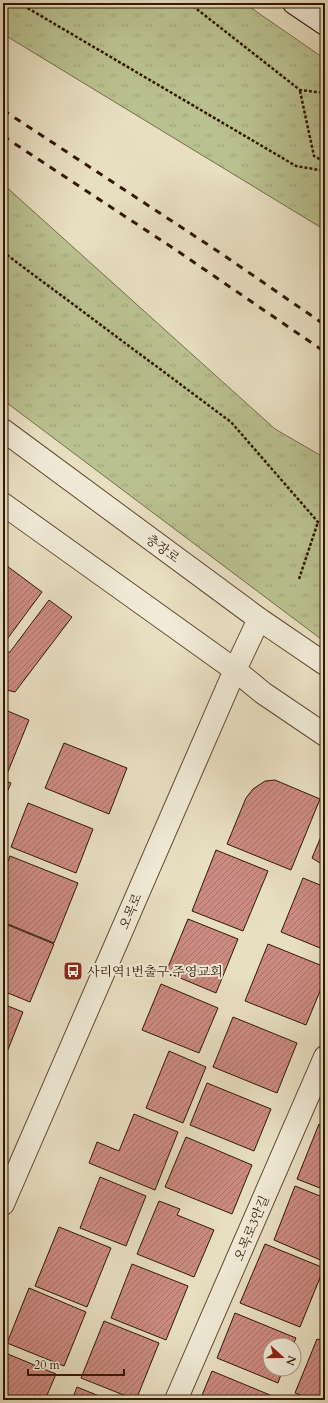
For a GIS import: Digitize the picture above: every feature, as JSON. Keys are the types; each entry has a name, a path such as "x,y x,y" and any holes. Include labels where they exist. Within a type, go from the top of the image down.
{"street":[{"path":"294,3 325,24"},
{"name":"충장로","path":"3,430 259,619 325,664"},
{"path":"3,504 235,670 263,693 325,735"},
{"name":"오목로","path":"3,1204 235,670 259,619"},
{"name":"오목로3안길","path":"176,1400 325,1057"}],"path":[{"path":"19,3 296,166 325,171"},
{"path":"189,3 300,90 325,93"},
{"path":"300,90 314,156 325,162"},
{"path":"3,252 231,422 318,522 325,525"},
{"path":"299,579 318,522"}],"green space":[{"path":"3,3 244,3 325,59 325,230 3,34"},
{"path":"3,184 275,429 325,458 325,642 3,400"}],"building":[{"path":"3,563 42,592 3,643"},
{"path":"49,600 72,617 15,692 3,689 3,653 10,652"},
{"path":"3,709 29,720 7,774 3,773"},
{"path":"64,743 127,768 109,814 45,788"},
{"path":"3,780 11,783 3,802"},
{"path":"275,780 320,799 291,870 227,844 246,798 253,789 265,781"},
{"path":"28,803 93,829 76,873 11,847"},
{"path":"325,827 325,866 312,858"},
{"path":"216,850 268,871 243,931 192,911"},
{"path":"10,856 78,883 54,943 3,922 3,874"},
{"path":"303,878 325,887 325,950 281,932"},
{"path":"188,919 238,939 216,993 166,972"},
{"path":"3,923 54,944 30,1002 3,991"},
{"path":"268,944 325,967 325,979 306,1025 245,1001"},
{"path":"161,984 218,1008 199,1053 142,1030"},
{"path":"3,1004 23,1012 3,1062"},
{"path":"233,1017 297,1043 277,1093 213,1067"},
{"path":"169,1051 206,1067 183,1123 146,1108"},
{"path":"207,1083 271,1109 254,1151 190,1125"},
{"path":"134,1114 178,1132 155,1190 89,1163 97,1142 119,1151"},
{"path":"319,1124 325,1127 325,1190 297,1179"},
{"path":"186,1137 252,1165 232,1214 165,1187"},
{"path":"100,1177 146,1196 126,1246 80,1228"},
{"path":"295,1186 325,1198 325,1262 274,1240"},
{"path":"159,1201 180,1209 177,1215 214,1230 194,1277 137,1254"},
{"path":"59,1227 111,1248 87,1307 35,1286"},
{"path":"265,1244 324,1268 300,1327 240,1303"},
{"path":"132,1264 188,1286 166,1340 111,1318"},
{"path":"29,1288 86,1312 64,1366 7,1343"},
{"path":"235,1313 294,1337 262,1337 262,1376 217,1358"},
{"path":"104,1321 159,1343 136,1400 81,1378"},
{"path":"317,1339 325,1342 325,1400 313,1400 295,1393"},
{"path":"3,1352 56,1374 45,1400 3,1400"},
{"path":"212,1371 270,1395 268,1400 200,1400"},
{"path":"263,1377 280,1377 278,1383"},
{"path":"77,1387 109,1400 72,1400"}],"railway":[{"path":"3,110 219,252 325,325"},
{"path":"3,136 176,250 325,352"}],"place":[{"name":"사리역1번출구.주영교회","path":"73,971"}]}
